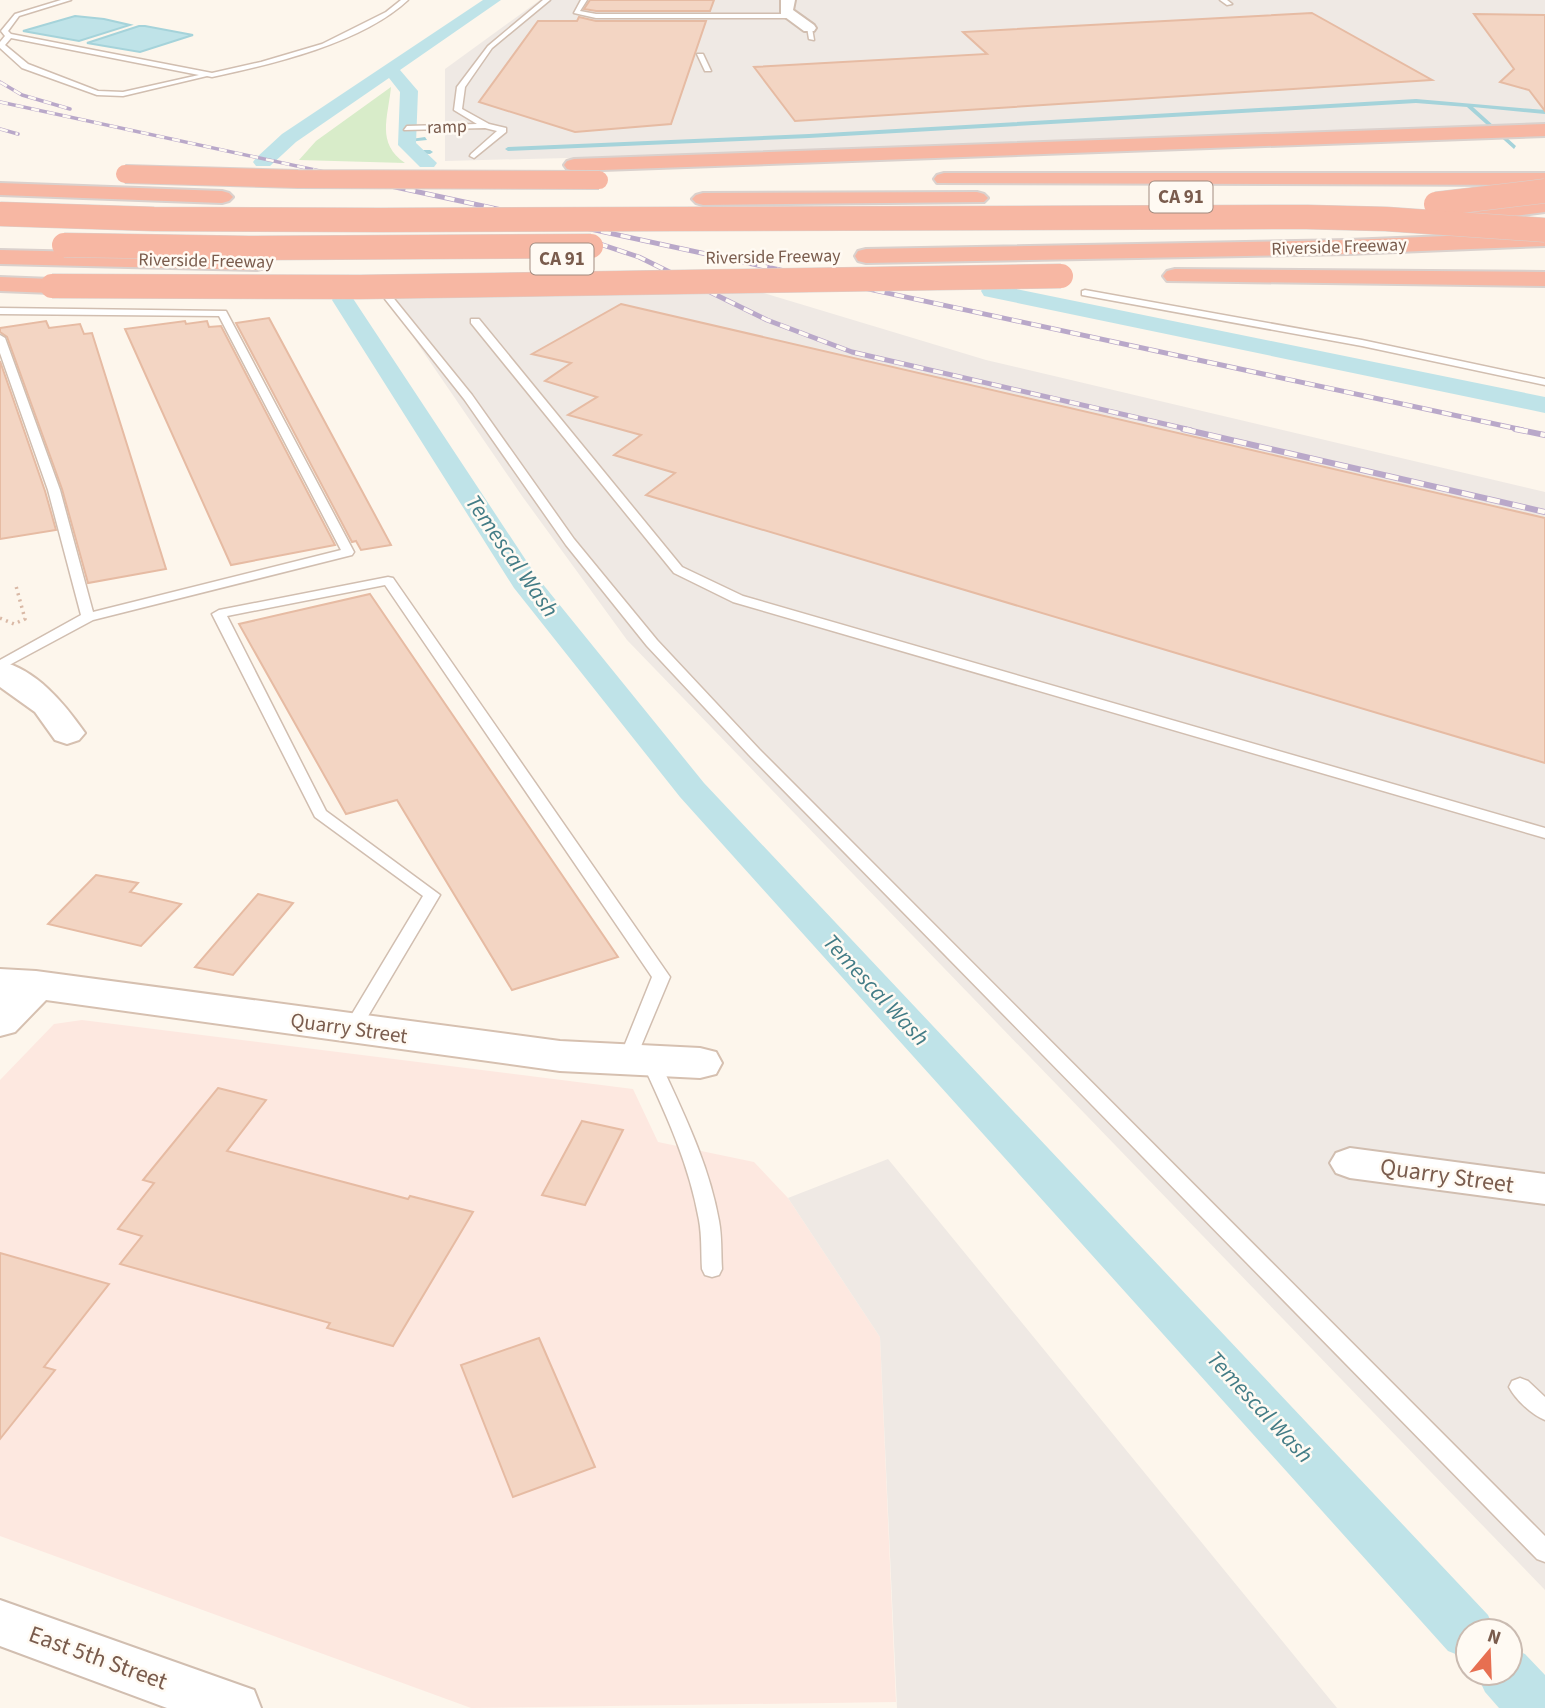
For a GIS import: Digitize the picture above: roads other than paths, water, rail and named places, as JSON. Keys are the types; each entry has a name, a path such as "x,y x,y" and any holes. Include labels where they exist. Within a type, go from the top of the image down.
{"highway":[{"path":"124,174 574,165 1545,130"},
{"path":"0,169 299,179 876,179 1381,170 1518,158"},
{"name":"CA 91","path":"876,179 1545,179"},
{"name":"CA 91","path":"0,189 222,197 703,199 1545,193"},
{"path":"0,242 63,246 1234,219 1326,214 1545,193"},
{"path":"0,212 275,221 1267,229 1377,225 1490,215 1545,206"},
{"path":"0,212 154,219 368,220 1307,217 1545,230"},
{"path":"0,220 224,226 1318,225 1545,238"},
{"name":"Riverside Freeway","path":"1545,230 856,250 1349,247 1545,238"},
{"path":"0,232 63,246"},
{"name":"Riverside Freeway","path":"0,257 63,246 245,262 611,252"},
{"path":"1545,265 1158,275 1545,279"},
{"path":"0,284 360,287 1116,276"}],"street":[{"path":"788,0 786,10 811,33"},
{"path":"0,669 48,705 67,733"},
{"path":"0,1022 18,984"},
{"name":"Quarry Street","path":"18,984 560,1056 700,1063"},
{"name":"Quarry Street","path":"1350,1163 1545,1189"},
{"name":"East 5th Street","path":"4,1631 179,1699 235,1708"}],"lane":[{"path":"68,0 17,15 5,31 9,36 209,75"},
{"path":"9,36 1,45 25,66 97,93 123,94 263,64 324,45 388,13 405,0"},
{"path":"474,156 503,130 486,126 458,110 461,87 490,47 547,0"},
{"path":"584,0 576,12 596,16 794,16"},
{"path":"700,56 708,69"},
{"name":"ramp","path":"407,128 486,126"},
{"path":"1085,293 1362,343 1545,382"},
{"path":"388,297 468,397 570,542 661,653 754,752 1545,1552"},
{"path":"0,311 222,313 348,552 88,617 0,669"},
{"path":"475,321 678,570 690,576 738,598 1545,833"},
{"path":"0,338 54,490 88,617"},
{"path":"352,1029 432,895 320,814 219,614 388,581 662,977 639,1060 685,1136 708,1215 712,1269"},
{"path":"1520,1387 1545,1411"}],"water":[{"path":"75,16 130,25 79,41 23,31"},
{"path":"139,26 193,35 140,52 87,43"}],"waterway":[{"name":"Temescal Wash","path":"263,162 289,138 493,0"},
{"path":"392,71 409,91 407,145 427,163"},
{"path":"508,149 809,136 1416,101 1545,112"},
{"path":"1470,107 1514,147"},
{"path":"407,140 425,139"},
{"path":"415,152 430,152"},
{"path":"992,291 1545,405"},
{"name":"Temescal Wash","path":"343,300 525,582 692,790 1454,1618"},
{"name":"Temescal Wash","path":"1518,1687 1537,1708"}],"railway":[{"path":"0,82 22,95 70,109"},
{"path":"0,102 394,187"},
{"path":"0,129 18,134"},
{"path":"386,185 1523,430"},
{"path":"579,237 639,257 767,320 852,352 1191,430"},
{"path":"1183,429 1545,512"},
{"path":"1515,429 1545,435"}]}
